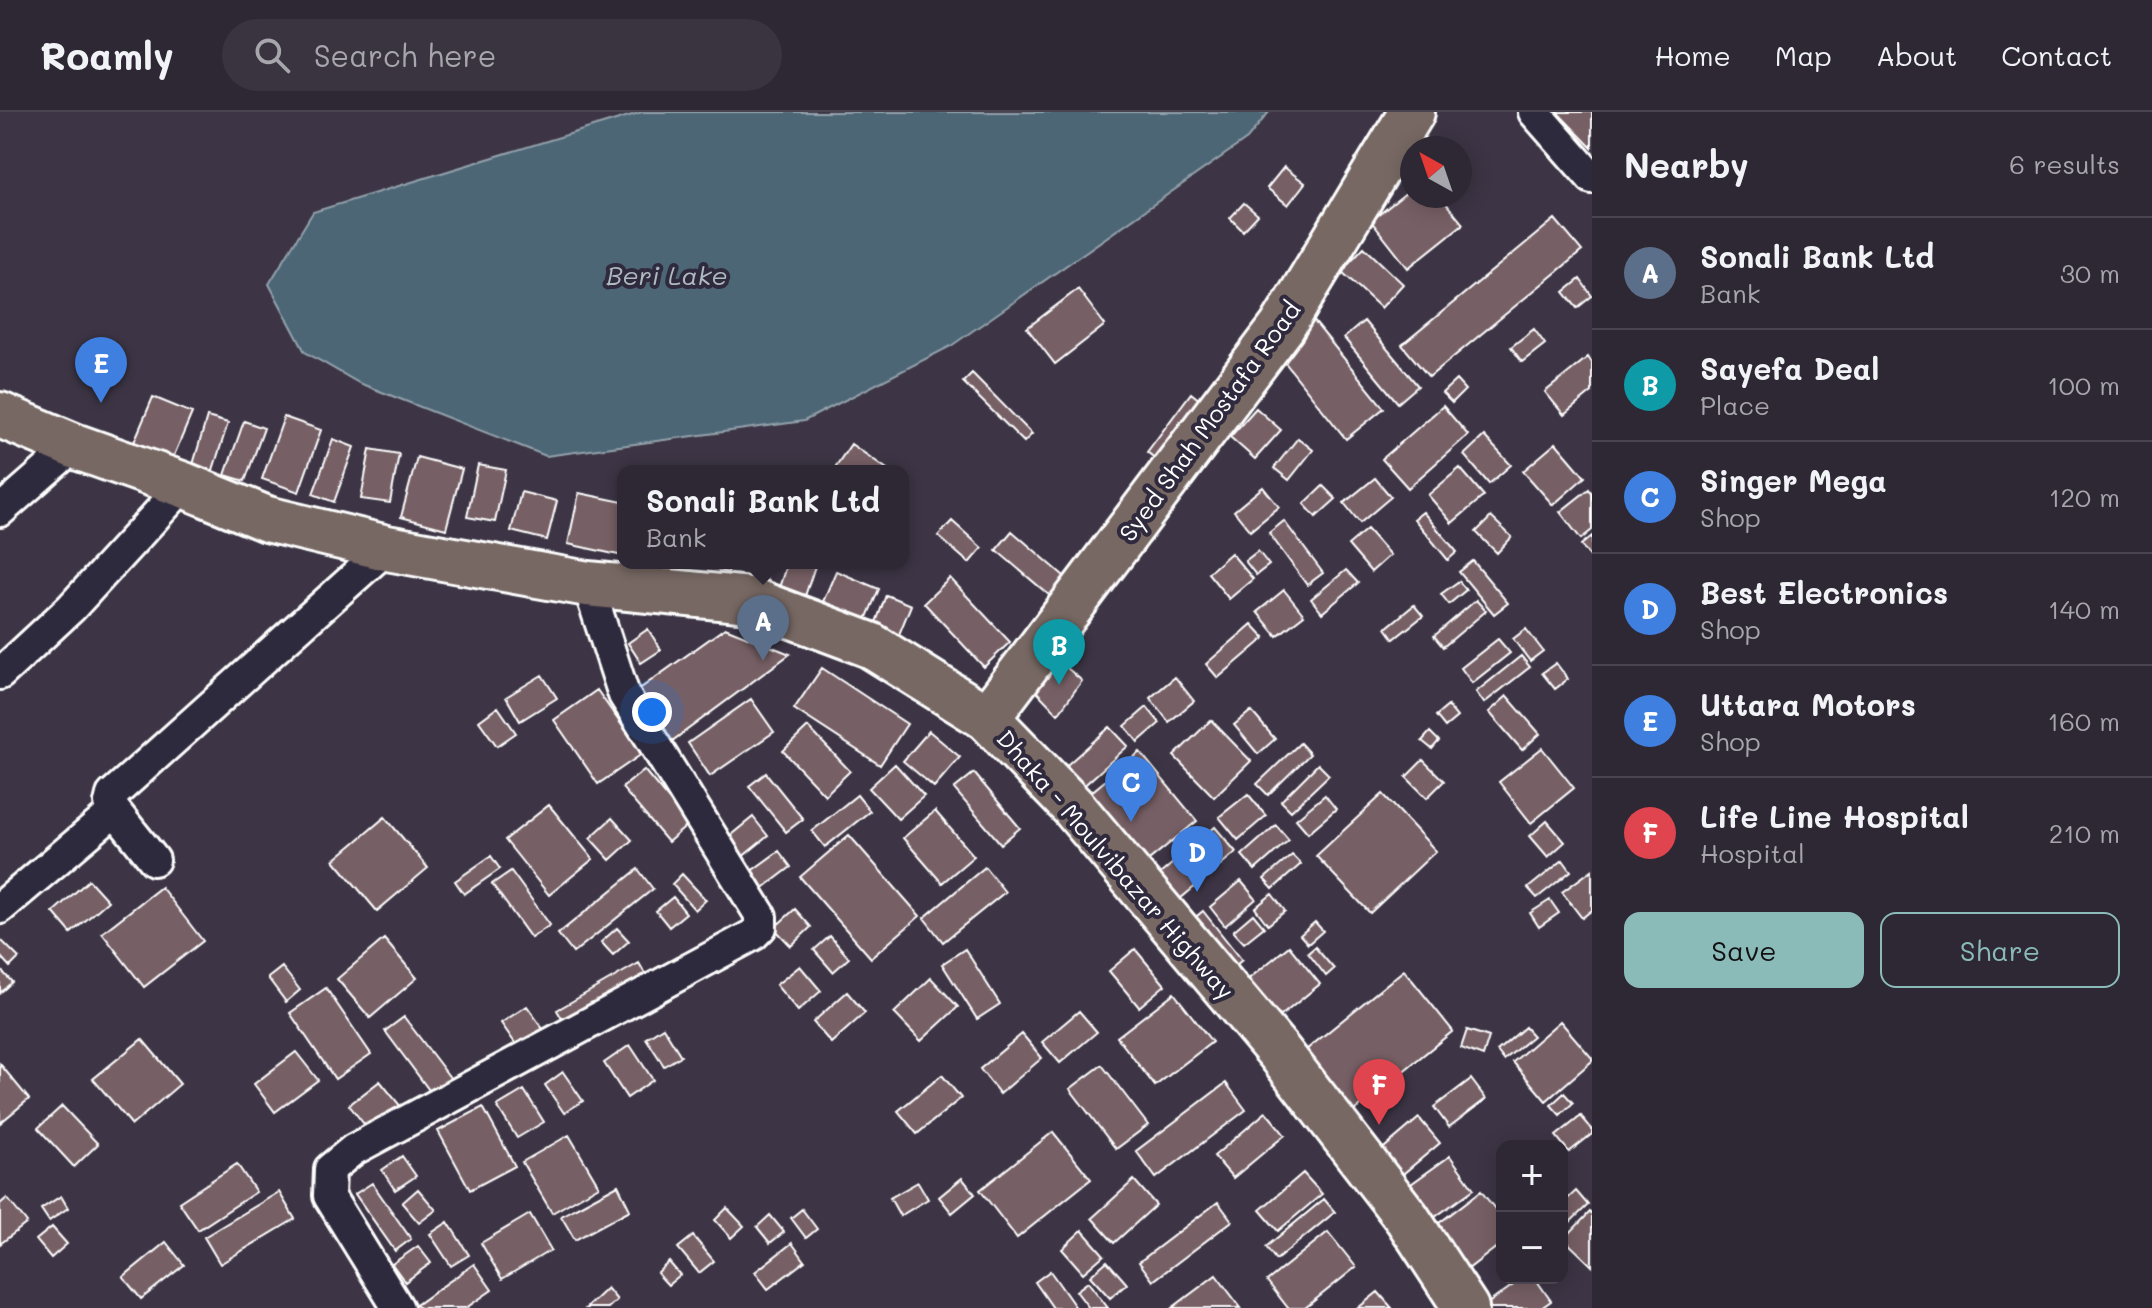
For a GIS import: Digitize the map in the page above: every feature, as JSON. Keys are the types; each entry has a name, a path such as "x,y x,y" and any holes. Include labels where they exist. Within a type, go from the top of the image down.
{"highway":[{"name":"Syed Shah Mostafa Road","path":"987,718 1282,327 1412,112"},
{"name":"Dhaka - Moulvibazar Highway","path":"0,415 267,519 387,548 588,584 750,600 870,645 987,718 1073,807 1279,1052 1407,1218 1466,1308"}],"street":[{"path":"1534,112 1592,178"},
{"path":"0,511 74,446"},
{"path":"0,674 71,608 184,485"},
{"path":"154,860 115,811 110,803 112,795 387,548"},
{"path":"398,1308 329,1196 330,1169 353,1150 753,935 761,927 761,916 624,695 588,584"},
{"path":"0,908 115,811"}],"water":[{"name":"Beri Lake","path":"642,112 1269,112 1247,139 951,346 804,421 546,456 359,383 305,352 269,284 313,212"}],"building":[{"path":"1557,112 1592,112 1592,148"},
{"path":"1284,167 1305,183 1288,205 1267,188"},
{"path":"1400,198 1400,208 1450,208 1463,224 1408,268 1371,221"},
{"path":"1244,203 1258,215 1243,231 1230,218"},
{"path":"1555,219 1582,251 1429,377 1402,345"},
{"path":"1364,247 1403,284 1381,308 1341,271"},
{"path":"1580,279 1592,296 1577,308 1564,292"},
{"path":"1078,289 1105,325 1055,364 1027,328"},
{"path":"1313,320 1384,408 1346,439 1275,350"},
{"path":"1364,321 1418,386 1398,403 1344,338"},
{"path":"1534,329 1545,344 1522,362 1511,347"},
{"path":"1588,357 1592,363 1592,392 1564,415 1545,392"},
{"path":"972,373 1032,434 1024,442 963,382"},
{"path":"1456,380 1465,390 1452,403 1442,393"},
{"path":"1191,393 1205,404 1161,463 1147,452"},
{"path":"153,397 192,413 173,458 134,442"},
{"path":"1443,406 1468,435 1408,488 1382,459"},
{"path":"1256,408 1281,430 1255,459 1230,437"},
{"path":"207,417 228,423 212,473 192,468"},
{"path":"284,417 321,430 299,492 262,479"},
{"path":"244,421 264,428 245,481 225,475"},
{"path":"1484,436 1511,465 1489,484 1464,455"},
{"path":"1298,438 1313,450 1289,480 1274,468"},
{"path":"333,439 354,447 334,502 313,494"},
{"path":"1556,443 1585,477 1553,505 1523,471"},
{"path":"851,444 881,465 837,465"},
{"path":"370,449 399,454 390,503 361,499"},
{"path":"417,457 462,469 446,529 401,517"},
{"path":"478,465 506,470 495,522 467,517"},
{"path":"1460,468 1484,496 1452,523 1428,495"},
{"path":"1375,478 1391,497 1360,523 1344,503"},
{"path":"1323,486 1336,499 1316,517 1304,504"},
{"path":"1263,487 1279,507 1250,531 1234,511"},
{"path":"1589,489 1592,493 1592,530 1581,539 1560,512"},
{"path":"521,492 557,501 547,540 511,531"},
{"path":"579,493 617,501 617,555 568,544"},
{"path":"1423,512 1457,552 1448,560 1414,519"},
{"path":"1491,517 1512,537 1497,553 1476,532"},
{"path":"952,521 982,548 969,563 938,536"},
{"path":"1284,521 1323,573 1307,585 1269,533"},
{"path":"1367,529 1390,555 1371,572 1348,545"},
{"path":"1012,531 1071,582 1055,600 996,550"},
{"path":"1592,536 1592,559 1581,545"},
{"path":"1258,551 1269,565 1256,575 1245,561"},
{"path":"1231,553 1253,579 1229,599 1208,573"},
{"path":"1473,561 1508,603 1494,614 1459,572"},
{"path":"750,569 769,569 765,584 747,579"},
{"path":"785,569 814,569 804,599 778,591"},
{"path":"1346,570 1358,583 1322,613 1311,599"},
{"path":"836,571 879,589 865,622 822,604"},
{"path":"950,578 1010,642 984,667 924,603"},
{"path":"1459,581 1466,590 1449,604 1441,594"},
{"path":"1284,590 1304,615 1277,636 1257,612"},
{"path":"886,595 911,605 898,637 874,628"},
{"path":"1476,600 1486,611 1443,647 1434,636"},
{"path":"1414,605 1423,616 1394,639 1386,628"},
{"path":"1252,624 1265,638 1218,678 1206,664"},
{"path":"725,628 790,654 664,747 627,698"},
{"path":"648,629 661,650 641,663 628,643"},
{"path":"1526,629 1543,651 1530,661 1513,639"},
{"path":"1498,639 1510,653 1472,683 1461,668"},
{"path":"1521,656 1530,667 1484,703 1476,692"},
{"path":"1058,660 1082,681 1058,714 1035,690"},
{"path":"1556,663 1568,679 1555,689 1542,673"},
{"path":"822,668 907,724 880,765 794,709"},
{"path":"542,675 557,698 520,721 506,697"},
{"path":"1175,677 1194,701 1169,722 1150,698"},
{"path":"597,690 642,754 598,784 554,720"},
{"path":"1507,696 1540,734 1522,750 1489,712"},
{"path":"751,699 774,732 710,776 688,743"},
{"path":"1448,706 1457,717 1445,727 1436,716"},
{"path":"498,707 516,733 497,746 479,721"},
{"path":"1147,707 1160,723 1138,742 1125,726"},
{"path":"1251,711 1275,739 1258,754 1234,725"},
{"path":"1211,720 1251,761 1214,797 1174,756"},
{"path":"808,727 850,771 825,795 783,751"},
{"path":"1110,727 1128,746 1078,791 1060,771"},
{"path":"929,731 960,757 934,787 903,761"},
{"path":"1430,732 1439,741 1432,749 1422,741"},
{"path":"1300,743 1310,754 1268,795 1257,784"},
{"path":"1542,748 1574,788 1531,823 1499,782"},
{"path":"1140,752 1197,821 1134,872 1078,803"},
{"path":"1423,760 1444,781 1427,798 1406,777"},
{"path":"895,764 924,796 898,819 869,788"},
{"path":"1318,764 1329,775 1291,811 1281,801"},
{"path":"644,770 689,824 668,842 622,788"},
{"path":"766,773 803,819 786,832 749,786"},
{"path":"974,773 1020,828 1001,844 954,789"},
{"path":"1248,794 1266,816 1238,840 1219,817"},
{"path":"1383,794 1436,851 1370,913 1316,856"},
{"path":"857,795 870,811 825,847 812,831"},
{"path":"1325,795 1336,809 1308,833 1296,819"},
{"path":"549,805 593,859 549,895 505,840"},
{"path":"935,811 974,856 942,883 903,838"},
{"path":"385,817 428,868 377,911 334,860"},
{"path":"753,817 768,836 736,862 721,843"},
{"path":"612,818 632,840 610,860 590,838"},
{"path":"1547,821 1565,842 1548,857 1530,836"},
{"path":"1276,825 1289,840 1255,870 1242,855"},
{"path":"1215,827 1236,852 1174,904 1153,880"},
{"path":"849,835 920,916 871,958 800,877"},
{"path":"779,851 791,867 762,889 750,872"},
{"path":"1292,855 1301,864 1273,889 1264,879"},
{"path":"491,856 500,869 464,894 455,881"},
{"path":"1563,860 1571,871 1537,898 1528,888"},
{"path":"985,867 1005,892 943,942 924,918"},
{"path":"638,869 653,889 573,953 558,934"},
{"path":"1592,870 1592,910 1582,918 1562,892"},
{"path":"511,871 550,925 531,938 492,884"},
{"path":"682,874 706,900 695,910 672,884"},
{"path":"89,880 108,901 71,933 53,912"},
{"path":"1241,881 1256,899 1225,926 1210,907"},
{"path":"161,887 203,941 144,987 102,933"},
{"path":"1272,894 1285,911 1268,925 1255,908"},
{"path":"673,897 686,913 669,927 656,911"},
{"path":"1550,900 1559,913 1539,927 1530,913"},
{"path":"795,909 811,927 791,946 774,928"},
{"path":"1203,911 1242,960 1225,974 1186,925"},
{"path":"1253,914 1264,927 1244,943 1233,931"},
{"path":"1315,922 1323,931 1308,944 1300,935"},
{"path":"617,928 629,941 613,955 601,942"},
{"path":"830,936 849,958 833,972 814,950"},
{"path":"0,939 19,958 10,967 0,956"},
{"path":"384,939 417,978 370,1018 337,979"},
{"path":"1289,946 1320,984 1265,1029 1234,991"},
{"path":"1315,947 1334,969 1326,976 1308,953"},
{"path":"965,949 1000,1004 977,1019 942,964"},
{"path":"1135,949 1165,985 1139,1007 1109,971"},
{"path":"639,963 647,977 565,1024 557,1010"},
{"path":"800,966 821,991 798,1011 776,985"},
{"path":"282,967 300,990 286,1002 268,978"},
{"path":"0,969 12,982 0,993"},
{"path":"1404,970 1453,1031 1344,1119 1295,1059"},
{"path":"931,978 958,1007 921,1041 894,1013"},
{"path":"326,988 371,1054 335,1079 290,1013"},
{"path":"847,992 865,1013 831,1043 813,1022"},
{"path":"1174,993 1212,1042 1155,1086 1117,1037"},
{"path":"527,1006 543,1029 517,1046 501,1023"},
{"path":"1079,1011 1097,1032 1060,1063 1042,1042"},
{"path":"404,1017 451,1079 432,1094 385,1031"},
{"path":"1560,1021 1592,1061 1546,1101 1513,1062"},
{"path":"663,1027 681,1056 664,1066 646,1038"},
{"path":"1525,1027 1533,1036 1504,1060 1497,1051"},
{"path":"1467,1030 1489,1037 1483,1056 1461,1048"},
{"path":"1022,1034 1042,1058 1000,1094 980,1069"},
{"path":"142,1039 180,1084 132,1125 93,1079"},
{"path":"630,1045 653,1080 627,1098 604,1063"},
{"path":"296,1052 318,1080 275,1112 254,1084"},
{"path":"0,1064 29,1099 0,1123"},
{"path":"1102,1065 1148,1125 1116,1149 1070,1089"},
{"path":"563,1072 583,1101 564,1113 545,1085"},
{"path":"942,1075 961,1098 917,1134 898,1111"},
{"path":"1471,1079 1486,1099 1449,1127 1434,1107"},
{"path":"380,1081 402,1108 371,1133 349,1105"},
{"path":"1226,1083 1246,1110 1156,1178 1136,1151"},
{"path":"524,1090 544,1122 517,1138 497,1106"},
{"path":"1564,1093 1573,1103 1560,1115 1551,1105"},
{"path":"62,1106 98,1144 74,1167 38,1128"},
{"path":"483,1107 515,1166 470,1190 438,1131"},
{"path":"1266,1112 1285,1135 1233,1178 1214,1156"},
{"path":"1581,1116 1592,1129 1592,1134 1569,1152 1568,1140 1559,1140 1556,1136"},
{"path":"1419,1118 1440,1143 1398,1178 1378,1153"},
{"path":"1053,1132 1091,1179 1017,1238 980,1190"},
{"path":"569,1135 599,1186 552,1213 522,1162"},
{"path":"402,1156 416,1176 395,1190 382,1170"},
{"path":"1450,1156 1474,1189 1421,1227 1397,1194"},
{"path":"237,1164 256,1192 198,1230 179,1202"},
{"path":"1303,1173 1322,1194 1278,1231 1260,1210"},
{"path":"962,1178 975,1194 952,1213 939,1197"},
{"path":"1134,1180 1156,1205 1114,1243 1092,1218"},
{"path":"918,1182 928,1199 900,1216 890,1198"},
{"path":"372,1183 411,1239 395,1251 355,1194"},
{"path":"618,1185 630,1210 575,1240 561,1216"},
{"path":"418,1189 436,1210 419,1223 402,1203"},
{"path":"1481,1191 1496,1210 1496,1248 1459,1276 1426,1233"},
{"path":"1576,1191 1588,1205 1568,1224 1568,1212 1568,1198"},
{"path":"279,1192 295,1219 220,1264 204,1237"},
{"path":"61,1196 68,1208 49,1221 41,1209"},
{"path":"7,1198 27,1223 0,1244 0,1204"},
{"path":"1324,1199 1335,1212 1276,1260 1266,1247"},
{"path":"1218,1202 1232,1221 1153,1281 1139,1262"},
{"path":"727,1208 744,1226 731,1238 715,1220"},
{"path":"802,1209 817,1229 806,1238 791,1218"},
{"path":"1590,1212 1592,1214 1592,1266 1568,1243 1568,1235"},
{"path":"530,1214 551,1250 502,1279 481,1243"},
{"path":"770,1215 784,1232 770,1243 757,1227"},
{"path":"448,1222 469,1255 451,1266 430,1234"},
{"path":"52,1227 67,1244 51,1258 36,1240"},
{"path":"1082,1230 1104,1255 1083,1273 1062,1249"},
{"path":"1328,1232 1356,1267 1305,1308 1288,1308 1267,1281"},
{"path":"693,1236 714,1261 699,1273 678,1248"},
{"path":"166,1242 184,1265 141,1299 123,1277"},
{"path":"792,1243 805,1261 768,1289 755,1272"},
{"path":"418,1246 431,1263 405,1282 392,1264"},
{"path":"1107,1261 1127,1284 1110,1298 1090,1276"},
{"path":"669,1262 680,1275 668,1285 657,1273"},
{"path":"474,1264 492,1290 466,1308 419,1308 416,1305"},
{"path":"1050,1271 1076,1308 1053,1308 1035,1282"},
{"path":"1216,1275 1241,1308 1172,1308"},
{"path":"1088,1282 1108,1308 1089,1308 1076,1291"},
{"path":"1515,1284 1539,1284 1551,1301 1541,1308 1490,1308 1487,1304"},
{"path":"607,1288 617,1300 608,1308 586,1308"},
{"path":"1378,1292 1392,1308 1358,1308"}],"place":[{"name":"Uttara Motors","path":"101,403"},
{"name":"Sonali Bank Ltd","path":"763,661"},
{"name":"Sayefa Deal","path":"1059,685"},
{"name":"Singer Mega","path":"1131,822"},
{"name":"Best Electronics","path":"1197,892"},
{"name":"Life Line Hospital","path":"1379,1125"}]}
